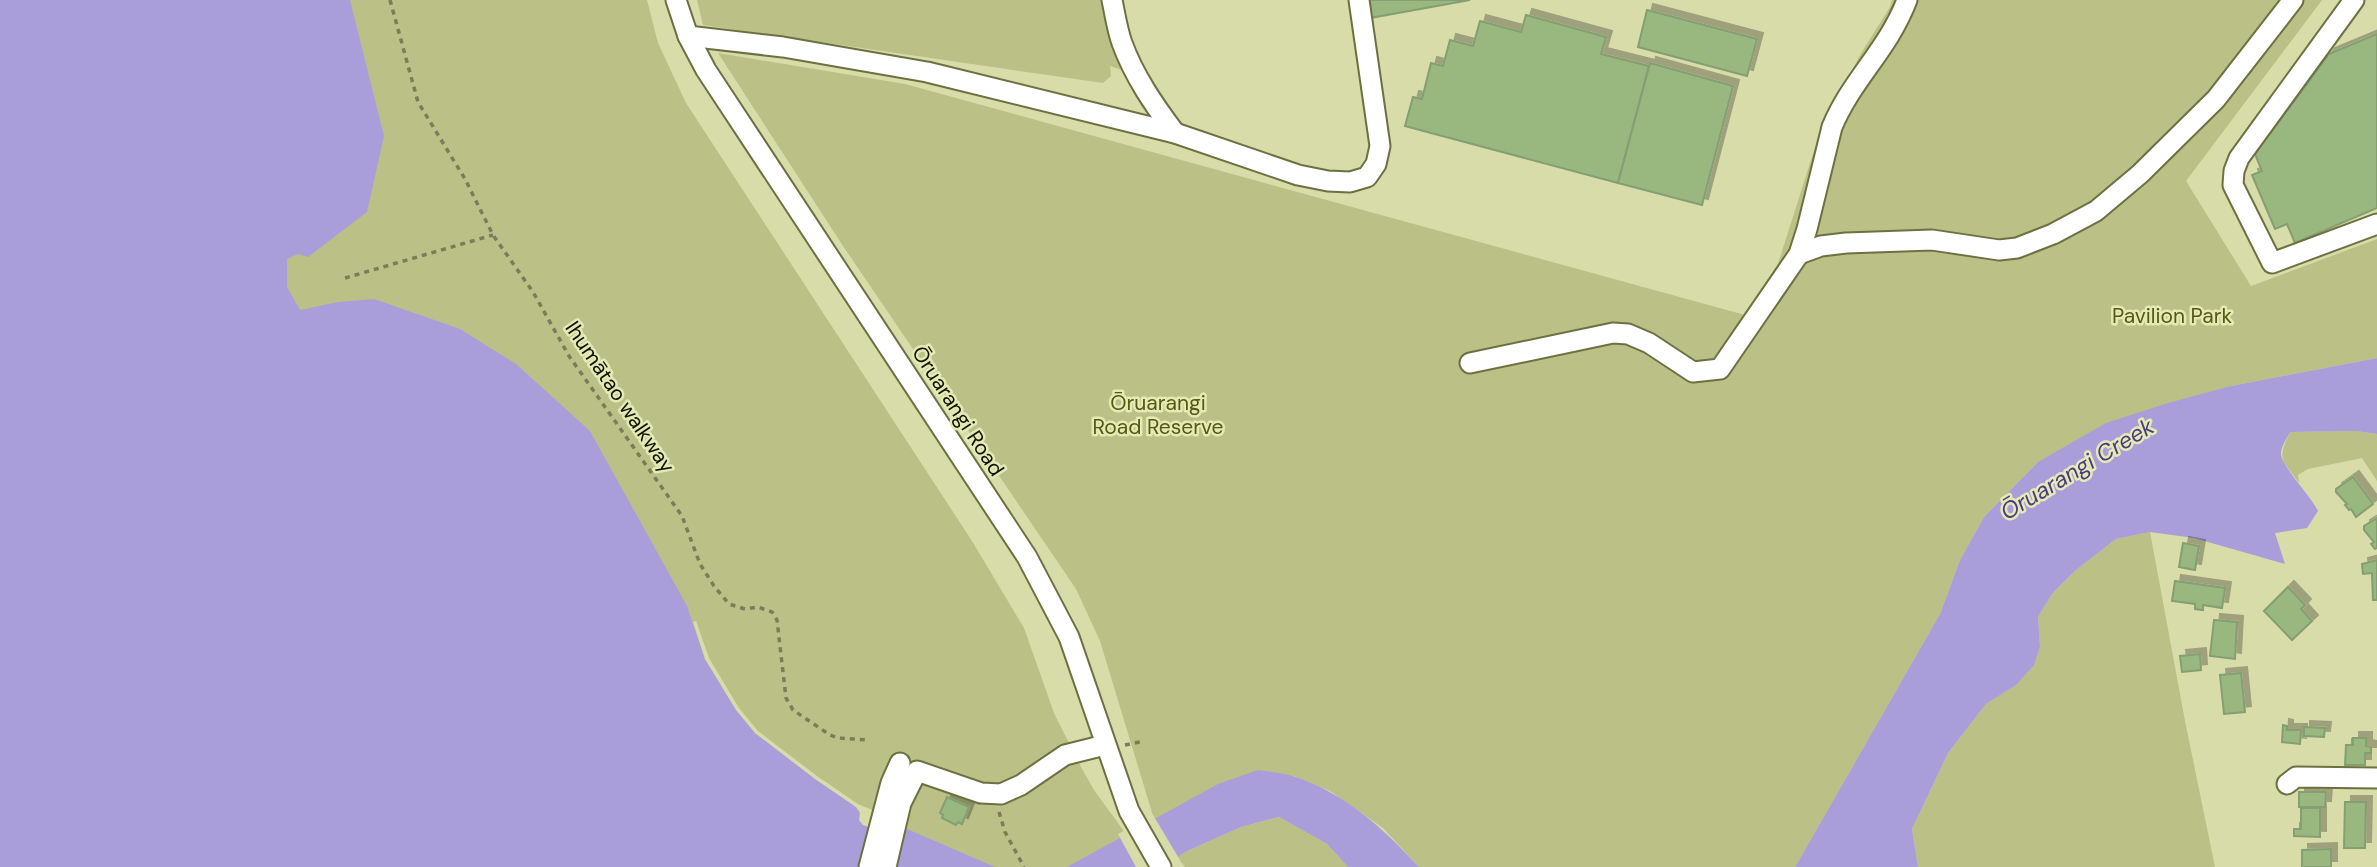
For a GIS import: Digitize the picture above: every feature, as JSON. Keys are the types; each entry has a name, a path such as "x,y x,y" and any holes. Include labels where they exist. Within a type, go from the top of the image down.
{"street":[{"name":"Ōruarangi Road","path":"676,0 688,36 706,70 1027,557 1069,637 1129,811 1161,867"},
{"path":"1112,0 1122,42 1138,78 1152,103 1175,133"},
{"path":"688,36 783,47 927,72 1175,133 1298,175 1350,182 1367,177 1376,164 1380,146 1359,0"},
{"path":"1471,363 1613,332 1628,334 1649,343 1693,372 1720,369 1798,254 1807,229 1832,127 1850,90 1883,48 1898,23 1907,0"},
{"path":"1798,254 1834,244 1932,240 1999,250 2017,248 2053,234 2096,211 2140,174 2216,99 2293,0"},
{"path":"2354,0 2239,158 2233,185 2272,263 2377,224"},
{"path":"909,767 981,793 996,795 1007,793 1065,755 1105,745"},
{"path":"869,867 891,783 909,767"},
{"path":"886,867 909,767"},
{"path":"2287,783 2296,777 2377,778"}],"path":[{"name":"Ihumātao walkway","path":"390,0 418,102 465,178 493,235 533,292 569,356 682,516 700,564 714,586 729,604 746,609 758,607 772,612 777,620 786,698 793,710 830,735 868,740"},
{"path":"345,278 493,235"},
{"path":"981,793 998,808 1005,832 1024,867"}],"green space":[{"path":"0,0 647,0 658,43 686,103 972,541 1024,628 1054,713 1081,767 1126,834 1154,819 1100,641 1076,589 843,246 718,53 905,84 1745,315 1776,270 1819,135 1892,0 2322,0 2186,181 2251,286 2377,239 2377,358 2231,386 2038,462 1984,517 1960,560 1940,614 1795,867 1419,867 1383,828 1330,791 1294,776 1185,852 1241,827 1279,817 1327,844 1348,867 1185,867 1177,857 1164,867 0,867"},
{"path":"697,0 1103,0 1122,70 1110,66 1111,76 1103,83 703,25"},
{"path":"2356,431 2377,434 2377,481 2362,458 2308,469 2298,475 2299,483 2283,459 2283,449 2290,432"},
{"path":"2150,532 2215,867 1918,867 1912,829 1948,753 1986,704 2016,685 2040,646 2038,617 2052,594 2076,570 2116,539"}],"water":[{"path":"0,0 350,0 384,136 367,212 308,257 298,254 287,259 287,287 300,310 338,302 374,299 460,329 516,364 590,431 687,606 705,659 755,733 856,807 995,867 0,867"},
{"name":"Ōruarangi Creek","path":"2377,358 2377,434 2356,431 2290,432 2283,445 2282,458 2318,511 2307,528 2275,533 2285,564 2194,538 2150,532 2116,539 2076,570 2052,594 2038,617 2040,646 2034,665 2016,685 1986,704 1948,753 1912,829 1918,867 1795,867 1940,614 1960,560 1984,517 2038,462 2106,423 2168,403 2231,386"},
{"path":"1258,770 1296,777 1348,803 1378,826 1419,867 1348,867 1327,844 1279,817 1241,827 1185,852 1164,867 1067,867 1218,784"}],"pier":[{"path":"696,621 709,658 739,708 758,731 858,804 877,812 869,827 859,820 860,813 856,807 755,733 736,710 705,659 693,622"},
{"path":"1153,815 1180,860 1170,867 1136,867 1118,834"}],"building":[{"path":"1367,0 1470,0 1370,18"},
{"path":"1647,10 1757,39 1747,76 1638,47"},
{"path":"1526,15 1606,37 1601,54 1649,66 1618,183 1405,126 1413,97 1422,99 1431,63 1443,66 1450,40 1473,46 1480,21 1521,32"},
{"path":"2377,34 2377,208 2295,243 2287,224 2275,229 2252,175 2262,171 2255,154 2329,54"},
{"path":"1650,63 1733,86 1702,205 1618,183"},
{"path":"2353,477 2373,504 2356,517 2336,492 2336,489"},
{"path":"2377,518 2375,549 2371,544 2374,542 2364,530 2364,526"},
{"path":"2183,543 2199,546 2195,570 2179,567"},
{"path":"2377,560 2377,600 2373,600 2372,573 2363,574 2362,564"},
{"path":"2175,581 2225,588 2222,608 2203,605 2203,610 2195,609 2195,604 2172,601"},
{"path":"2288,587 2305,605 2301,609 2312,621 2292,640 2264,611"},
{"path":"2214,620 2237,622 2235,659 2210,656"},
{"path":"2200,654 2201,670 2182,672 2180,656"},
{"path":"2241,673 2245,712 2224,714 2220,675"},
{"path":"2283,725 2287,726 2287,730 2301,730 2300,744 2282,742"},
{"path":"2304,727 2325,728 2324,737 2304,736"},
{"path":"2353,738 2366,738 2366,746 2371,747 2371,753 2365,753 2365,765 2345,765 2346,745 2353,745"},
{"path":"2299,792 2326,792 2325,807 2299,807"},
{"path":"947,797 969,807 962,824 958,822 956,825 942,818 940,813"},
{"path":"2345,802 2366,802 2365,848 2344,848"},
{"path":"2301,808 2320,808 2320,837 2294,836 2294,829 2301,829"},
{"path":"2331,849 2331,867 2302,867 2302,850"}],"park label":[{"name":"Pavilion Park","path":"2172,316"},
{"name":"Ōruarangi Road Reserve","path":"1158,415"}]}
